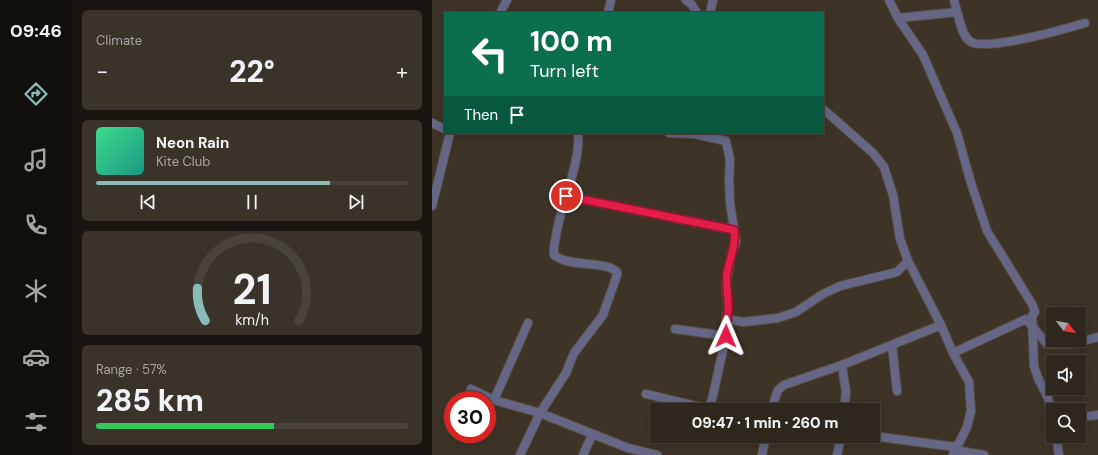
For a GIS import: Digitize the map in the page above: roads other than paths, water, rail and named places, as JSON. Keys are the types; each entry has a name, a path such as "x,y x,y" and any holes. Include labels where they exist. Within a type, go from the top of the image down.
{"street":[{"path":"501,12 507,0"},
{"path":"608,12 611,0"},
{"path":"686,0 692,5 696,12"},
{"path":"710,12 712,0"},
{"path":"889,0 898,18 923,55 957,133 970,184 987,231 1032,304 1035,312 1029,318 1020,320 953,353"},
{"path":"954,0 966,38 971,42 979,44 1023,40 1085,23"},
{"path":"898,18 957,12"},
{"path":"824,110 873,153 884,167 892,194 900,239 908,261 941,325 953,353 969,382 971,410 967,427 954,451"},
{"path":"432,123 444,129"},
{"path":"432,206 434,190 450,134"},
{"path":"520,455 540,413 568,369 574,353 603,315 617,275 617,272 610,268 584,265 554,255 558,222 576,158 579,141 578,134"},
{"path":"646,394 705,408 709,406 712,400 726,336 728,307 726,286 731,255 736,242 729,194 729,152 726,141 695,134"},
{"path":"566,196 734,230"},
{"path":"726,319 744,322 778,318 796,312 823,294 840,286 897,272 908,261"},
{"path":"1029,318 1034,328 1047,344 1071,344 1098,337"},
{"path":"496,395 528,323"},
{"path":"773,403 778,390 784,385 842,365 941,325"},
{"path":"1034,328 1034,366 1049,403"},
{"path":"675,329 726,336"},
{"path":"892,345 897,391"},
{"path":"842,365 846,392 845,403"},
{"path":"471,389 475,391"},
{"path":"496,401 540,413 592,435 628,448 657,455"},
{"path":"1086,416 1098,415"},
{"path":"583,455 592,435"},
{"path":"880,437 984,455"},
{"path":"762,455 765,443"},
{"path":"837,455 840,443"},
{"path":"1057,443 1059,455"}]}
